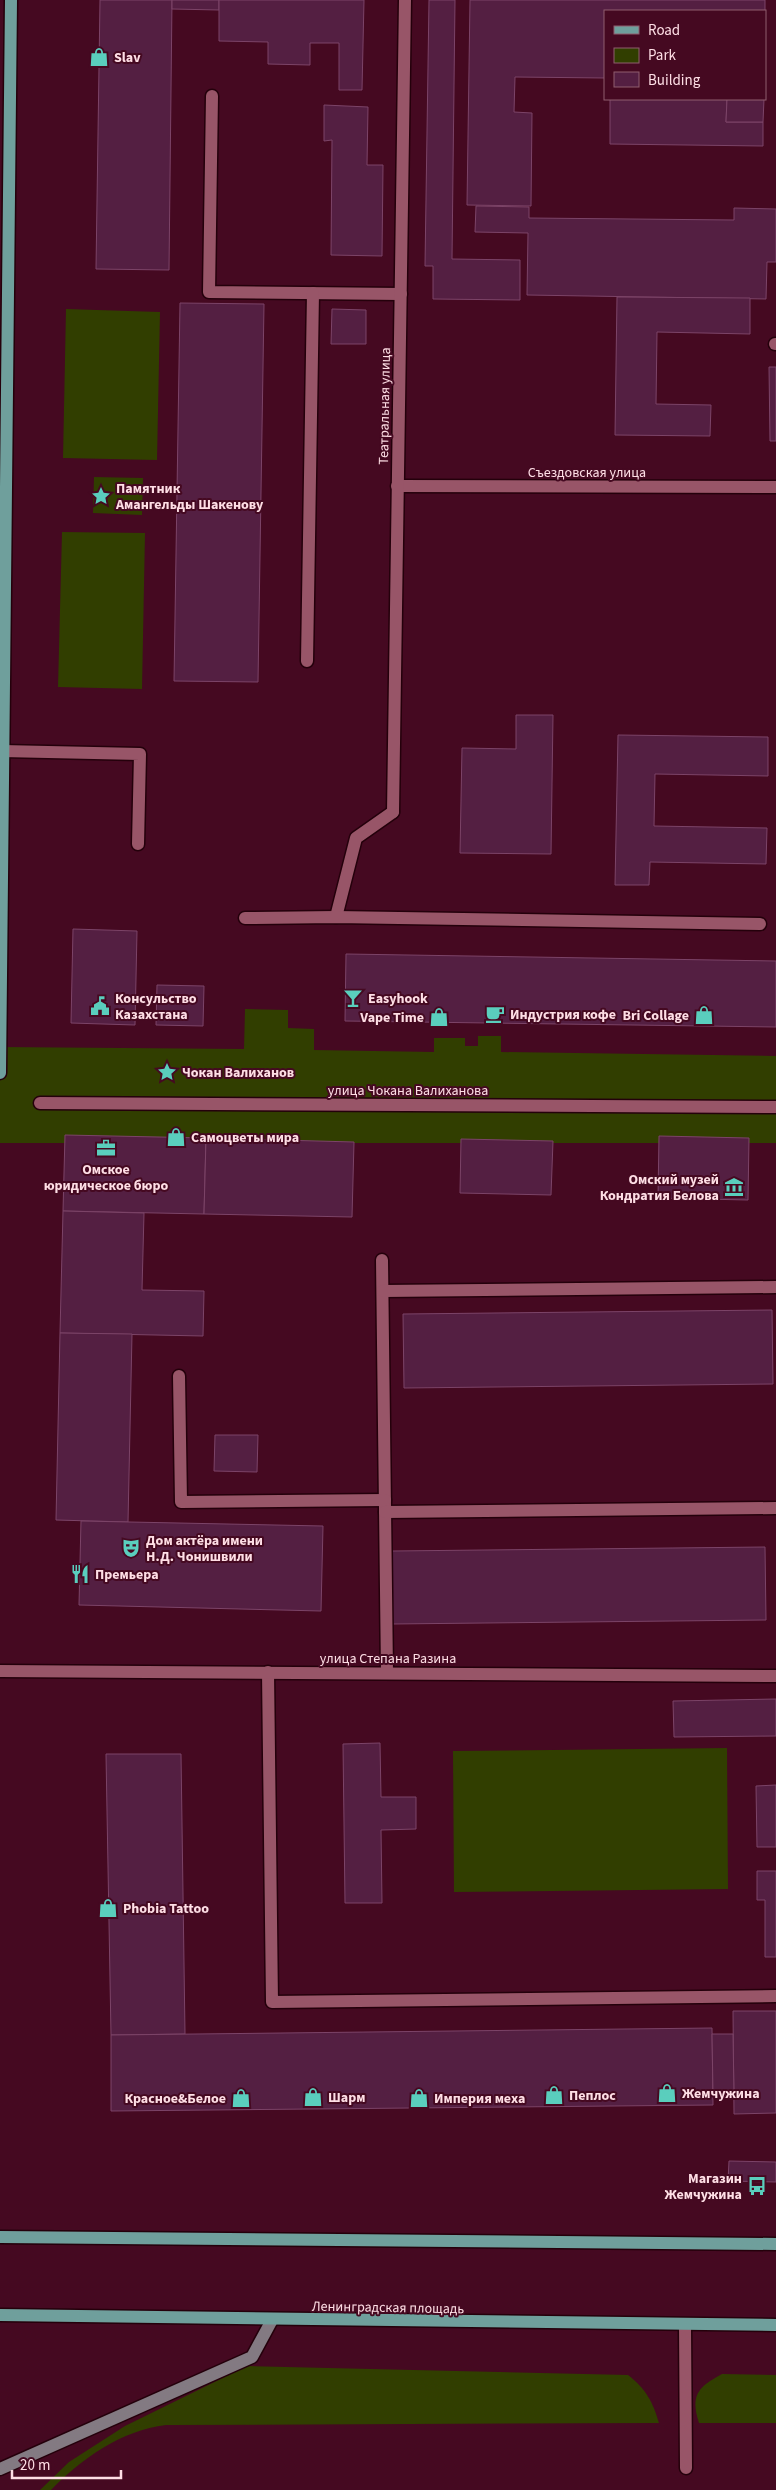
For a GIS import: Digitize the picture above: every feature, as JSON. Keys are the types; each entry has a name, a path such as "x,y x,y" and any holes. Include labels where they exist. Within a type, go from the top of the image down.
{"main road":[{"path":"0,1073 2,678 11,0"},
{"path":"0,2237 776,2244"},
{"name":"Ленинградская площадь","path":"0,2315 685,2326 776,2325"},
{"path":"0,2469 252,2357 272,2320"}],"street":[{"name":"Театральная улица","path":"336,917 356,838 393,812 405,0"},
{"path":"212,96 209,292 401,294"},
{"path":"307,661 312,293"},
{"name":"Съездовская улица","path":"397,486 776,487"},
{"path":"2,751 140,754 138,844"},
{"path":"245,918 336,917 760,924"},
{"name":"улица Чокана Валиханова","path":"40,1103 776,1107"},
{"path":"382,1260 387,1673"},
{"path":"383,1291 776,1287"},
{"path":"179,1376 180,1502 385,1506 776,1508"},
{"name":"улица Степана Разина","path":"0,1671 776,1676"},
{"path":"268,1672 272,2002 776,1996"},
{"path":"685,2326 686,2468"}],"green space":[{"path":"66,309 160,312 157,460 63,458"},
{"path":"94,477 143,478 142,515 93,513"},
{"path":"62,532 145,533 142,689 58,687"},
{"path":"245,1009 288,1010 288,1028 314,1029 314,1050 434,1052 434,1038 465,1038 465,1046 478,1046 478,1036 501,1036 501,1052 776,1056 776,1143 0,1143 0,1047 244,1049"},
{"path":"727,1748 728,1889 454,1892 453,1751"},
{"path":"247,2366 628,2375 640,2385 648,2396 659,2423 166,2425 134,2433 118,2440 75,2467 51,2490 40,2490 69,2462 125,2426"},
{"path":"722,2374 776,2375 776,2423 699,2423 695,2405 698,2393 707,2383"}],"building":[{"path":"100,0 172,0 169,270 96,269"},
{"path":"172,0 219,0 219,10 172,9"},
{"path":"219,0 364,0 362,90 339,90 339,43 310,43 310,65 268,64 268,42 219,41"},
{"path":"429,0 455,0 452,259 520,260 520,300 433,299 433,266 425,266"},
{"path":"470,0 765,0 765,10 604,10 604,78 515,77 514,112 532,113 531,206 467,205"},
{"path":"610,100 727,100 726,122 763,122 763,146 610,144"},
{"path":"727,100 764,100 763,122 726,122"},
{"path":"324,105 368,107 367,165 383,165 382,256 331,255 332,140 324,141"},
{"path":"476,206 529,207 529,218 734,220 734,208 776,209 776,262 767,262 766,299 527,295 528,233 475,232"},
{"path":"617,297 750,298 750,334 657,332 656,404 711,405 710,436 615,435"},
{"path":"180,303 264,304 258,682 174,681"},
{"path":"332,309 366,310 366,344 331,344"},
{"path":"769,367 776,367 776,441 770,441"},
{"path":"516,715 553,715 551,854 460,853 462,748 516,749"},
{"path":"618,735 768,737 768,776 655,774 654,826 767,828 766,864 650,862 649,885 615,885"},
{"path":"73,929 137,931 135,1025 71,1023"},
{"path":"346,954 776,961 776,1027 345,1021"},
{"path":"157,985 204,986 203,1026 156,1025"},
{"path":"65,1135 206,1138 204,1214 63,1211"},
{"path":"659,1136 749,1138 748,1200 658,1198"},
{"path":"206,1138 354,1142 352,1217 204,1214"},
{"path":"461,1139 553,1141 551,1195 460,1193"},
{"path":"63,1211 144,1213 142,1290 204,1291 203,1336 60,1333"},
{"path":"772,1310 773,1384 404,1388 403,1314"},
{"path":"60,1333 132,1334 128,1522 56,1520"},
{"path":"215,1435 258,1435 257,1472 214,1471"},
{"path":"81,1521 323,1526 321,1611 79,1605"},
{"path":"765,1547 766,1620 392,1624 392,1551"},
{"path":"776,1699 776,1736 674,1737 673,1701"},
{"path":"380,1743 381,1797 416,1797 416,1829 381,1830 382,1903 345,1903 343,1744"},
{"path":"106,1754 181,1754 185,2034 111,2035"},
{"path":"776,1785 776,1847 757,1847 756,1786"},
{"path":"757,1871 776,1871 776,1957 765,1957 765,1900 757,1900"},
{"path":"733,2011 776,2011 776,2113 734,2114"},
{"path":"712,2028 713,2105 111,2111 111,2035"},
{"path":"712,2034 733,2034 734,2094 713,2094"},
{"path":"729,2161 776,2162 776,2182 728,2181"}],"place":[{"name":"Slav","path":"99,57"},
{"name":"Памятник Амангельды Шакенову","path":"101,496"},
{"name":"Easyhook","path":"353,998"},
{"name":"Консульство Казахстана","path":"100,1006"},
{"name":"Индустрия кофе","path":"495,1014"},
{"name":"Bri Collage","path":"704,1015"},
{"name":"Vape Time","path":"439,1017"},
{"name":"Чокан Валиханов","path":"167,1072"},
{"name":"Самоцветы мира","path":"176,1137"},
{"name":"Омское юридическое бюро","path":"106,1148"},
{"name":"Омский музей Кондратия Белова","path":"734,1187"},
{"name":"Дом актёра имени Н.Д. Чонишвили","path":"131,1548"},
{"name":"Премьера","path":"80,1574"},
{"name":"Phobia Tattoo","path":"108,1908"},
{"name":"Жемчужина","path":"667,2093"},
{"name":"Пеплос","path":"554,2095"},
{"name":"Шарм","path":"313,2097"},
{"name":"Красное&Белое","path":"241,2098"},
{"name":"Империя меха","path":"419,2098"},
{"name":"Магазин Жемчужина","path":"757,2186"}]}
